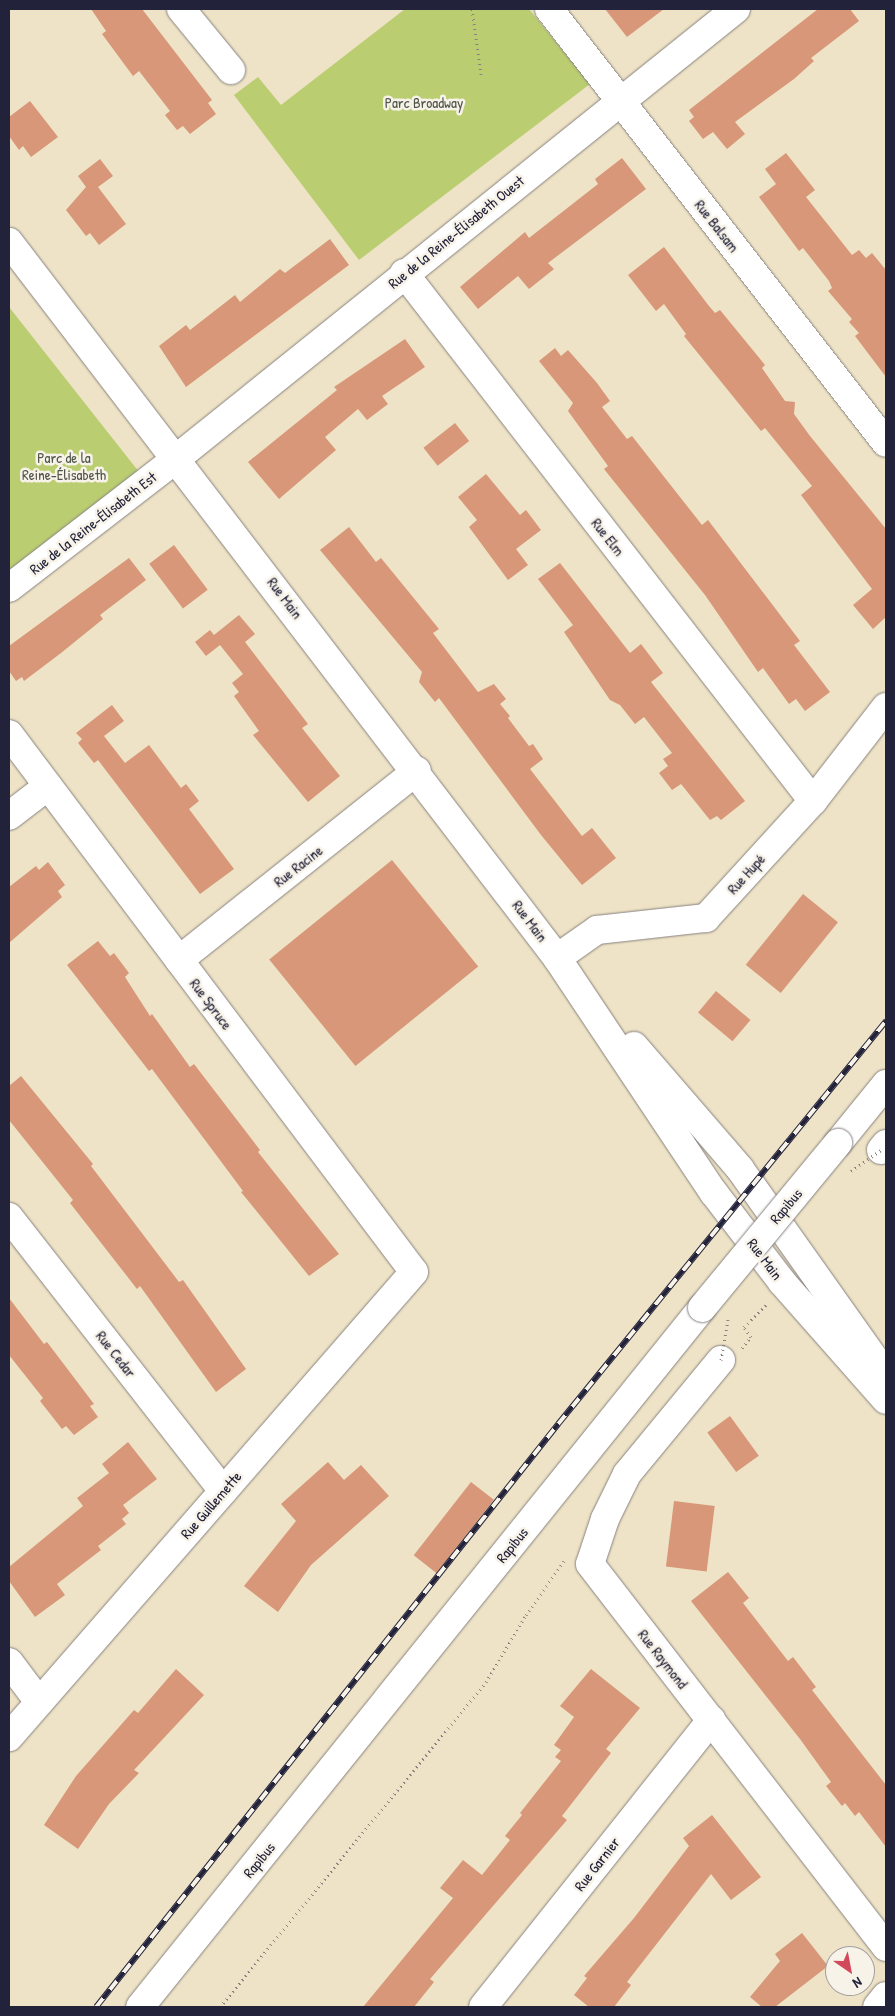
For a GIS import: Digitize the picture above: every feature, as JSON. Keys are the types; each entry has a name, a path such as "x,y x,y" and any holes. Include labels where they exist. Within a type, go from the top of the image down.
{"street":[{"path":"181,9 231,70"},
{"name":"Rue Balsam","path":"549,9 886,443"},
{"name":"Rue de la Reine-Élisabeth Ouest","path":"178,458 404,273 736,9"},
{"name":"Rue Main","path":"9,242 178,458 557,958 714,1193 782,1282 886,1400"},
{"name":"Rue Elm","path":"404,273 812,801"},
{"name":"Rue de la Reine-Élisabeth Est","path":"9,588 178,458"},
{"name":"Rue Hupé","path":"557,958 596,930 706,918 812,801 886,707"},
{"name":"Rue Spruce","path":"9,734 414,1272"},
{"name":"Rue Racine","path":"178,960 417,771"},
{"path":"9,816 48,786"},
{"name":"Rue Main","path":"557,958 740,1169 886,1375"},
{"name":"Rapibus","path":"140,2007 702,1308 886,1084"},
{"name":"Rue Cedar","path":"9,1217 223,1491"},
{"name":"Rue Guillemette","path":"9,1737 414,1272"},
{"name":"Rue Raymond","path":"729,1360 628,1474 599,1538 590,1564 886,1947"},
{"path":"9,1662 39,1702"},
{"name":"Rue Garnier","path":"483,2007 711,1720"},
{"path":"877,2007 886,1996"}],"path":[{"path":"472,9 481,74"},
{"path":"729,1360 752,1337 744,1327 772,1299"},
{"path":"220,2007 486,1682 526,1615 568,1556 599,1538"}],"green space":[{"name":"Parc Broadway","path":"405,9 529,9 590,84 359,260 234,95 258,77 281,105"},
{"name":"Parc de la Reine-Élisabeth","path":"9,307 143,477 9,576"}],"building":[{"path":"91,9 142,9 212,100 208,103 216,114 190,134 183,126 177,130 165,115 170,111 139,71 133,76 102,34 106,31"},
{"path":"605,9 664,9 627,37"},
{"path":"818,9 850,9 859,21 811,58 814,61 794,79 735,122 745,134 727,149 713,132 703,139 689,121 694,117 689,110"},
{"path":"30,101 58,137 31,157 23,146 19,150 9,136 9,117"},
{"path":"786,153 815,190 806,197 852,255 859,250 866,258 872,253 886,270 886,377 855,336 859,333 849,322 852,319 828,291 832,288 829,281 803,248 799,251 759,197 776,184 765,169"},
{"path":"622,158 646,189 548,263 554,269 529,289 518,276 478,309 460,287 525,232 529,238 598,184 595,179"},
{"path":"100,159 113,176 98,187 126,224 99,245 90,233 86,236 66,210 86,187 78,176"},
{"path":"330,239 349,265 186,387 159,346 186,325 190,330 235,295 240,302 280,269 285,273"},
{"path":"664,247 709,306 715,313 720,310 765,365 762,368 785,401 795,402 794,414 886,529 886,617 873,629 853,605 872,589 801,495 812,486 765,428 761,431 684,336 686,334 664,304 656,311 628,275"},
{"path":"405,339 425,367 382,396 388,404 367,420 358,409 325,437 336,450 279,499 248,462 337,390 334,387"},
{"path":"555,348 561,356 568,350 597,383 610,401 602,407 627,439 632,436 702,525 708,520 800,641 794,645 830,692 805,711 796,699 789,704 763,668 758,672 705,595 604,469 608,466 568,411 573,403 539,361"},
{"path":"455,423 469,441 438,466 423,448"},
{"path":"486,474 520,515 526,510 541,530 516,549 528,565 508,580 469,527 477,520 458,497"},
{"path":"349,527 376,562 381,558 439,629 433,633 478,692 494,684 506,699 500,704 510,716 508,718 529,746 533,744 543,759 530,769 582,836 592,828 616,858 582,885 541,835 439,698 435,702 419,682 422,672 320,550"},
{"path":"174,545 208,590 183,608 149,564"},
{"path":"129,558 146,580 100,615 103,619 61,653 24,681 22,677 16,681 9,671 9,646"},
{"path":"560,563 630,653 641,644 663,673 651,682 745,801 721,820 717,816 710,820 681,784 672,790 659,773 668,766 663,759 672,753 644,717 635,724 620,705 610,700 564,632 573,625 538,579"},
{"path":"239,615 255,634 245,642 308,724 302,728 340,776 308,802 253,735 259,731 234,696 239,692 232,683 243,674 220,645 206,656 195,642 210,630 214,635"},
{"path":"112,705 124,721 104,736 125,763 149,745 181,788 186,784 199,801 189,809 234,869 200,894 98,760 94,763 78,743 82,739 76,733"},
{"path":"392,860 478,966 355,1066 269,959"},
{"path":"48,862 65,885 58,891 62,897 9,943 9,887 36,866 39,870"},
{"path":"803,894 838,922 781,993 746,965"},
{"path":"98,941 110,956 114,953 129,973 125,977 150,1016 152,1014 190,1067 194,1064 260,1150 258,1152 339,1254 309,1276 241,1192 243,1191 152,1069 149,1071 67,965"},
{"path":"716,991 750,1020 732,1041 698,1012"},
{"path":"21,1076 93,1164 91,1166 179,1282 183,1280 246,1369 216,1392 140,1286 137,1289 70,1203 73,1200 9,1120 9,1086"},
{"path":"9,1298 44,1344 47,1342 94,1404 90,1406 98,1417 74,1435 66,1426 62,1429 40,1401 43,1398 9,1355"},
{"path":"730,1416 759,1456 736,1472 707,1432"},
{"path":"128,1442 157,1479 123,1505 129,1513 122,1519 126,1524 98,1546 101,1550 57,1584 65,1595 35,1617 9,1581 9,1567 83,1506 77,1498 109,1473 102,1464"},
{"path":"328,1462 344,1480 361,1465 389,1496 311,1565 278,1612 244,1586 296,1521 281,1504"},
{"path":"471,1482 494,1500 437,1573 414,1555"},
{"path":"674,1501 715,1506 707,1572 666,1567"},
{"path":"728,1572 749,1598 743,1603 788,1661 793,1657 816,1687 812,1690 886,1785 886,1847 859,1812 855,1816 845,1803 842,1806 826,1786 831,1782 800,1739 691,1601"},
{"path":"176,1669 204,1695 134,1770 139,1773 109,1804 78,1849 44,1825 76,1776 134,1710 138,1713"},
{"path":"591,1669 640,1708 606,1749 611,1753 562,1816 567,1820 430,1979 434,1982 414,2007 363,2007 453,1898 440,1888 463,1860 482,1875 510,1840 505,1836 522,1815 520,1813 561,1761 555,1757 561,1750 554,1745 574,1717 560,1706"},
{"path":"712,1815 761,1877 731,1900 711,1874 627,1982 631,1985 614,2007 589,2007 574,1995 587,1978 584,1976 634,1918 689,1846 683,1838"},
{"path":"802,1933 825,1962 825,1968 775,2007 762,2007 750,1997 780,1961 775,1954"}],"railway":[{"path":"96,2007 558,1424 886,1021"}]}
